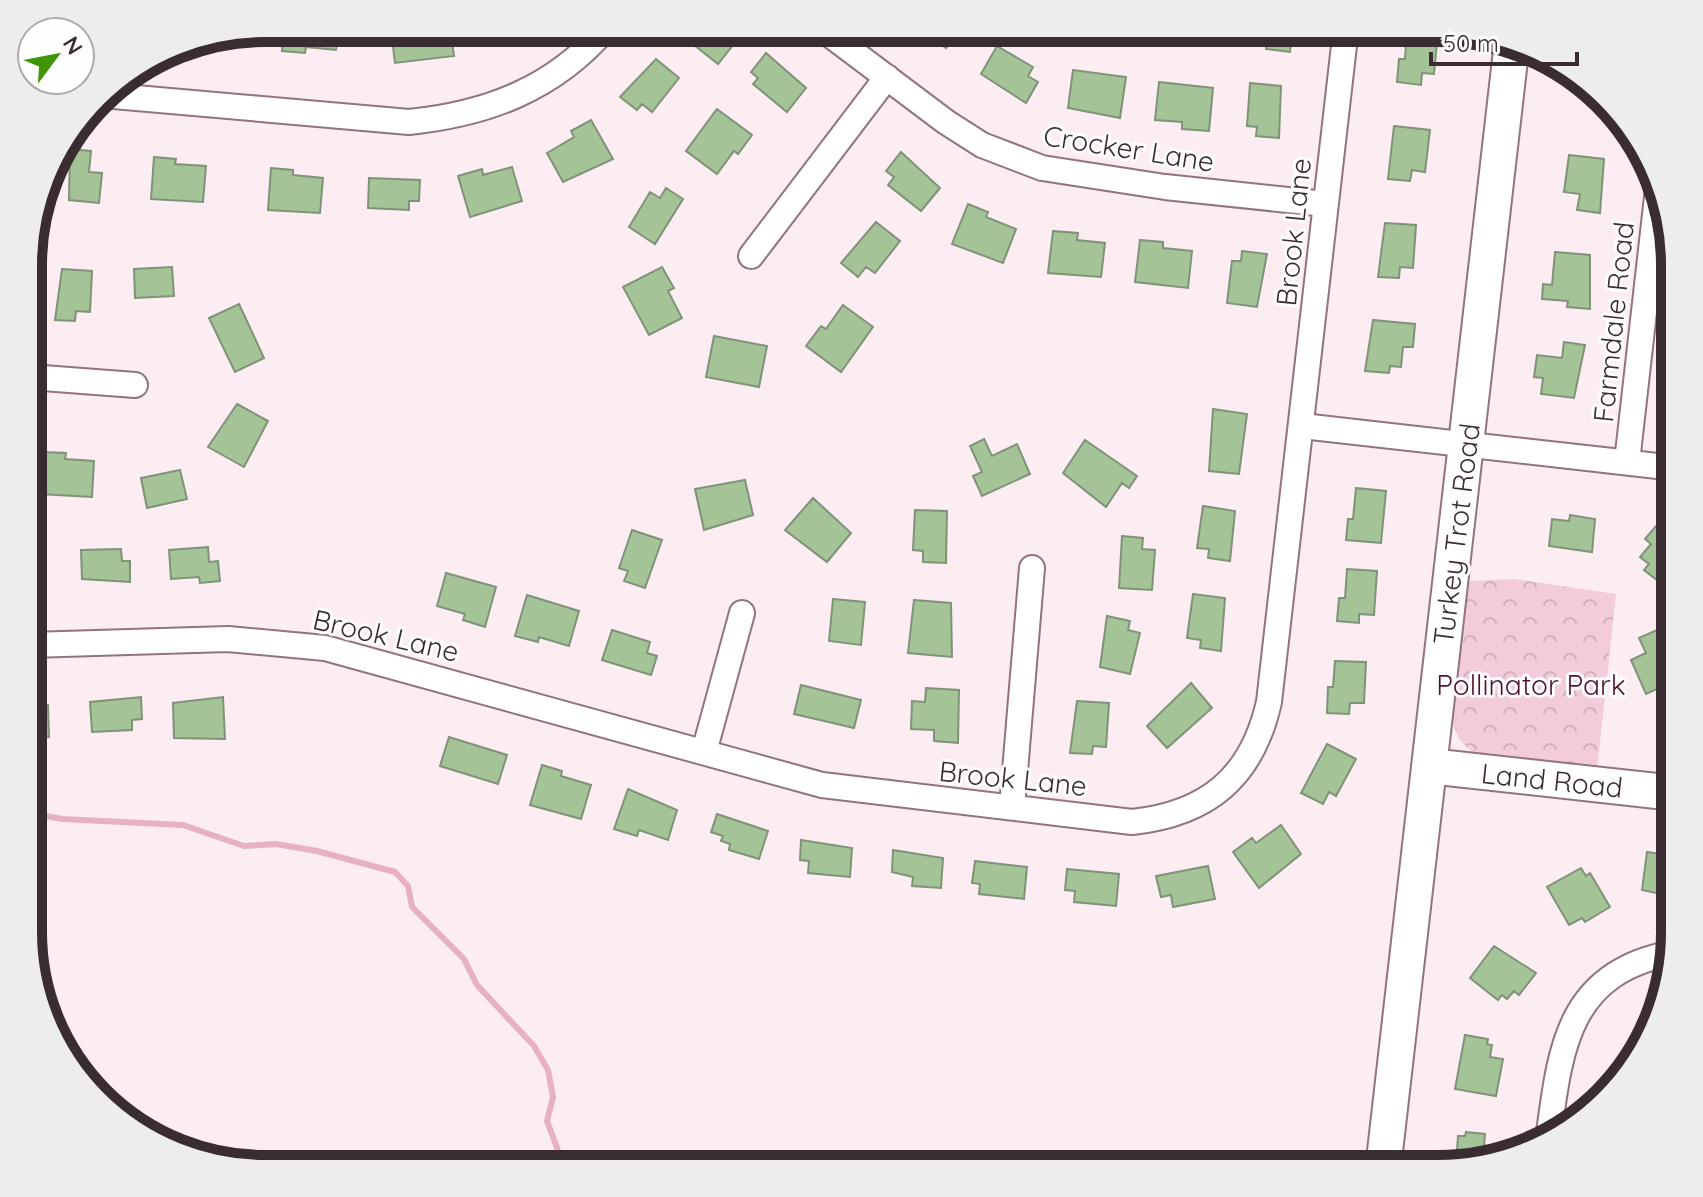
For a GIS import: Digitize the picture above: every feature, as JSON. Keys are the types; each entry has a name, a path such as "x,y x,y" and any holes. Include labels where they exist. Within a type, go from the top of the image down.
{"street":[{"path":"119,96 409,122 450,118 508,101 538,86 593,42"},
{"name":"Crocker Lane","path":"840,42 982,145 1042,168 1119,181 1326,204"},
{"name":"Brook Lane","path":"42,645 228,639 325,648 822,785 1132,822 1160,819 1196,806 1234,777 1252,754 1269,702 1344,42"},
{"name":"Turkey Trot Road","path":"1385,1155 1511,55"},
{"path":"751,256 887,77"},
{"name":"Farmdale Road","path":"1627,462 1655,214"},
{"path":"42,378 135,385"},
{"path":"1302,426 1661,466"},
{"path":"1012,807 1032,568"},
{"path":"704,752 742,613"},
{"name":"Land Road","path":"1429,766 1661,791"},
{"path":"1550,1124 1560,1056 1581,1009 1620,972 1660,956"}],"green space":[{"name":"Pollinator Park","path":"1514,579 1616,594 1597,770 1477,755 1457,735 1452,718 1469,581"}],"building":[{"path":"283,42 337,42 336,50 306,47 305,53 282,51"},
{"path":"392,42 452,42 454,56 395,63"},
{"path":"690,42 735,42 718,64"},
{"path":"1267,42 1291,42 1290,52 1266,49"},
{"path":"1406,42 1437,42 1434,74 1422,73 1421,85 1397,82 1399,59 1405,59"},
{"path":"997,46 1033,67 1028,76 1038,82 1026,103 981,74"},
{"path":"766,53 806,88 787,112 753,84 758,78 751,72"},
{"path":"656,59 679,78 652,112 642,104 637,110 620,97"},
{"path":"1073,70 1126,77 1120,118 1068,108"},
{"path":"1159,82 1213,88 1209,131 1182,129 1182,122 1155,120"},
{"path":"1250,83 1281,86 1279,138 1256,136 1257,127 1247,126"},
{"path":"717,109 752,135 738,154 734,151 717,174 686,151"},
{"path":"591,120 613,159 563,182 547,153 574,137 571,131"},
{"path":"1394,126 1430,130 1425,172 1412,170 1410,181 1388,179"},
{"path":"74,149 91,151 89,172 102,173 99,203 69,200 70,157"},
{"path":"901,152 940,188 921,211 888,185 894,177 886,171"},
{"path":"1569,155 1604,159 1600,213 1577,210 1580,194 1564,192"},
{"path":"154,157 176,159 175,164 206,166 203,202 151,199"},
{"path":"512,167 522,201 470,217 458,176 482,169 483,175"},
{"path":"271,168 293,170 293,175 323,178 320,213 268,210"},
{"path":"369,178 420,180 419,201 409,201 409,210 368,208"},
{"path":"666,188 683,199 655,244 629,227 650,192 660,198"},
{"path":"968,204 988,212 986,217 1016,229 1003,263 952,244"},
{"path":"876,222 900,241 875,273 866,267 858,277 841,263"},
{"path":"1385,223 1416,225 1413,268 1400,267 1399,278 1378,277"},
{"path":"1053,231 1078,233 1077,240 1105,243 1101,277 1048,273"},
{"path":"1140,240 1163,242 1163,248 1192,251 1188,288 1135,282"},
{"path":"1242,251 1267,254 1257,307 1227,303 1232,261 1241,261"},
{"path":"1555,252 1590,255 1590,309 1567,307 1568,301 1542,299 1543,284 1552,285"},
{"path":"172,267 174,296 135,298 134,269"},
{"path":"662,267 674,288 668,291 682,318 649,335 623,287"},
{"path":"62,269 92,271 90,312 76,311 75,321 55,320"},
{"path":"239,304 264,358 235,372 209,318"},
{"path":"843,305 873,327 841,372 806,346 821,326 826,329"},
{"path":"1373,320 1415,324 1413,347 1403,347 1401,367 1390,366 1389,373 1365,371"},
{"path":"714,336 767,346 759,387 706,377"},
{"path":"1564,342 1585,345 1574,398 1541,394 1543,378 1534,377 1537,355 1562,358"},
{"path":"237,404 268,421 244,467 208,447"},
{"path":"1213,409 1247,414 1239,474 1209,471"},
{"path":"984,439 992,456 1017,444 1030,474 982,496 973,476 982,472 970,446"},
{"path":"1085,440 1137,476 1129,488 1122,483 1106,507 1063,473"},
{"path":"42,452 66,453 65,459 94,461 92,497 42,494"},
{"path":"180,470 187,499 147,508 141,478"},
{"path":"745,480 753,515 704,530 695,489"},
{"path":"1356,488 1386,491 1381,543 1346,540 1348,519 1353,519"},
{"path":"813,498 851,533 827,562 785,530"},
{"path":"1203,506 1235,511 1230,561 1208,558 1209,549 1197,548"},
{"path":"915,510 947,511 946,563 923,562 923,551 913,550"},
{"path":"1570,515 1595,519 1592,552 1549,546 1552,519 1569,521"},
{"path":"1656,526 1661,530 1661,583 1644,570 1649,564 1640,557 1651,544 1645,539"},
{"path":"632,530 662,540 645,588 624,581 628,571 619,568"},
{"path":"1122,536 1143,538 1142,549 1155,550 1152,590 1119,588"},
{"path":"208,547 209,562 218,561 220,581 200,583 199,577 171,579 169,550"},
{"path":"121,549 122,561 130,561 130,582 82,579 81,550"},
{"path":"1347,569 1377,571 1374,615 1359,614 1359,623 1337,621 1339,598 1345,598"},
{"path":"446,573 496,587 485,627 463,620 465,614 437,606"},
{"path":"1193,594 1225,598 1221,651 1200,648 1201,640 1187,638"},
{"path":"527,595 579,611 569,646 539,637 538,642 515,636"},
{"path":"833,599 865,602 861,645 829,641"},
{"path":"914,600 951,603 952,657 908,653"},
{"path":"1107,616 1130,621 1128,630 1140,633 1130,674 1100,667"},
{"path":"1659,629 1661,634 1661,687 1646,694 1631,660 1646,653 1639,638"},
{"path":"612,630 650,642 647,653 657,656 651,675 602,660"},
{"path":"1335,661 1366,662 1364,703 1350,703 1349,714 1327,713 1328,687 1333,687"},
{"path":"1191,683 1212,708 1167,748 1147,726"},
{"path":"801,685 861,700 854,728 794,714"},
{"path":"926,688 959,690 958,743 934,741 934,730 911,729 912,701 925,702"},
{"path":"141,697 142,719 132,720 132,730 92,732 90,702"},
{"path":"223,697 225,739 174,738 173,703"},
{"path":"1077,701 1109,703 1106,747 1093,746 1092,754 1070,753"},
{"path":"42,705 48,705 49,737 42,737"},
{"path":"449,737 507,755 498,784 440,766"},
{"path":"1327,744 1356,759 1336,796 1329,792 1323,804 1301,793"},
{"path":"542,765 562,771 561,776 591,785 581,819 530,805"},
{"path":"628,789 677,810 668,840 639,830 637,836 614,829"},
{"path":"717,814 768,831 759,859 729,850 730,844 721,841 723,836 711,832"},
{"path":"1281,825 1301,854 1259,888 1233,852 1252,838 1256,843"},
{"path":"801,840 852,848 850,877 808,873 809,861 800,860"},
{"path":"893,850 943,858 941,888 912,886 913,877 892,872"},
{"path":"1647,852 1661,854 1661,894 1642,890"},
{"path":"975,861 1027,867 1024,899 979,894 980,884 972,883"},
{"path":"1208,866 1215,899 1173,907 1171,895 1161,897 1156,876"},
{"path":"1581,868 1586,876 1590,873 1610,907 1585,922 1582,918 1569,925 1547,887"},
{"path":"1067,869 1119,874 1116,906 1074,902 1075,891 1065,890"},
{"path":"1494,946 1536,973 1519,995 1514,991 1507,999 1502,995 1498,1000 1470,978"},
{"path":"1465,1035 1488,1039 1487,1044 1492,1045 1490,1057 1503,1059 1496,1096 1455,1089"},
{"path":"1466,1132 1485,1134 1484,1150 1457,1154 1458,1136 1465,1136"}],"waterway":[{"path":"42,815 183,825 244,846 276,844 317,851 395,872 408,886 412,907 464,959 477,985 534,1046 548,1070 553,1097 547,1121 560,1155"}]}
